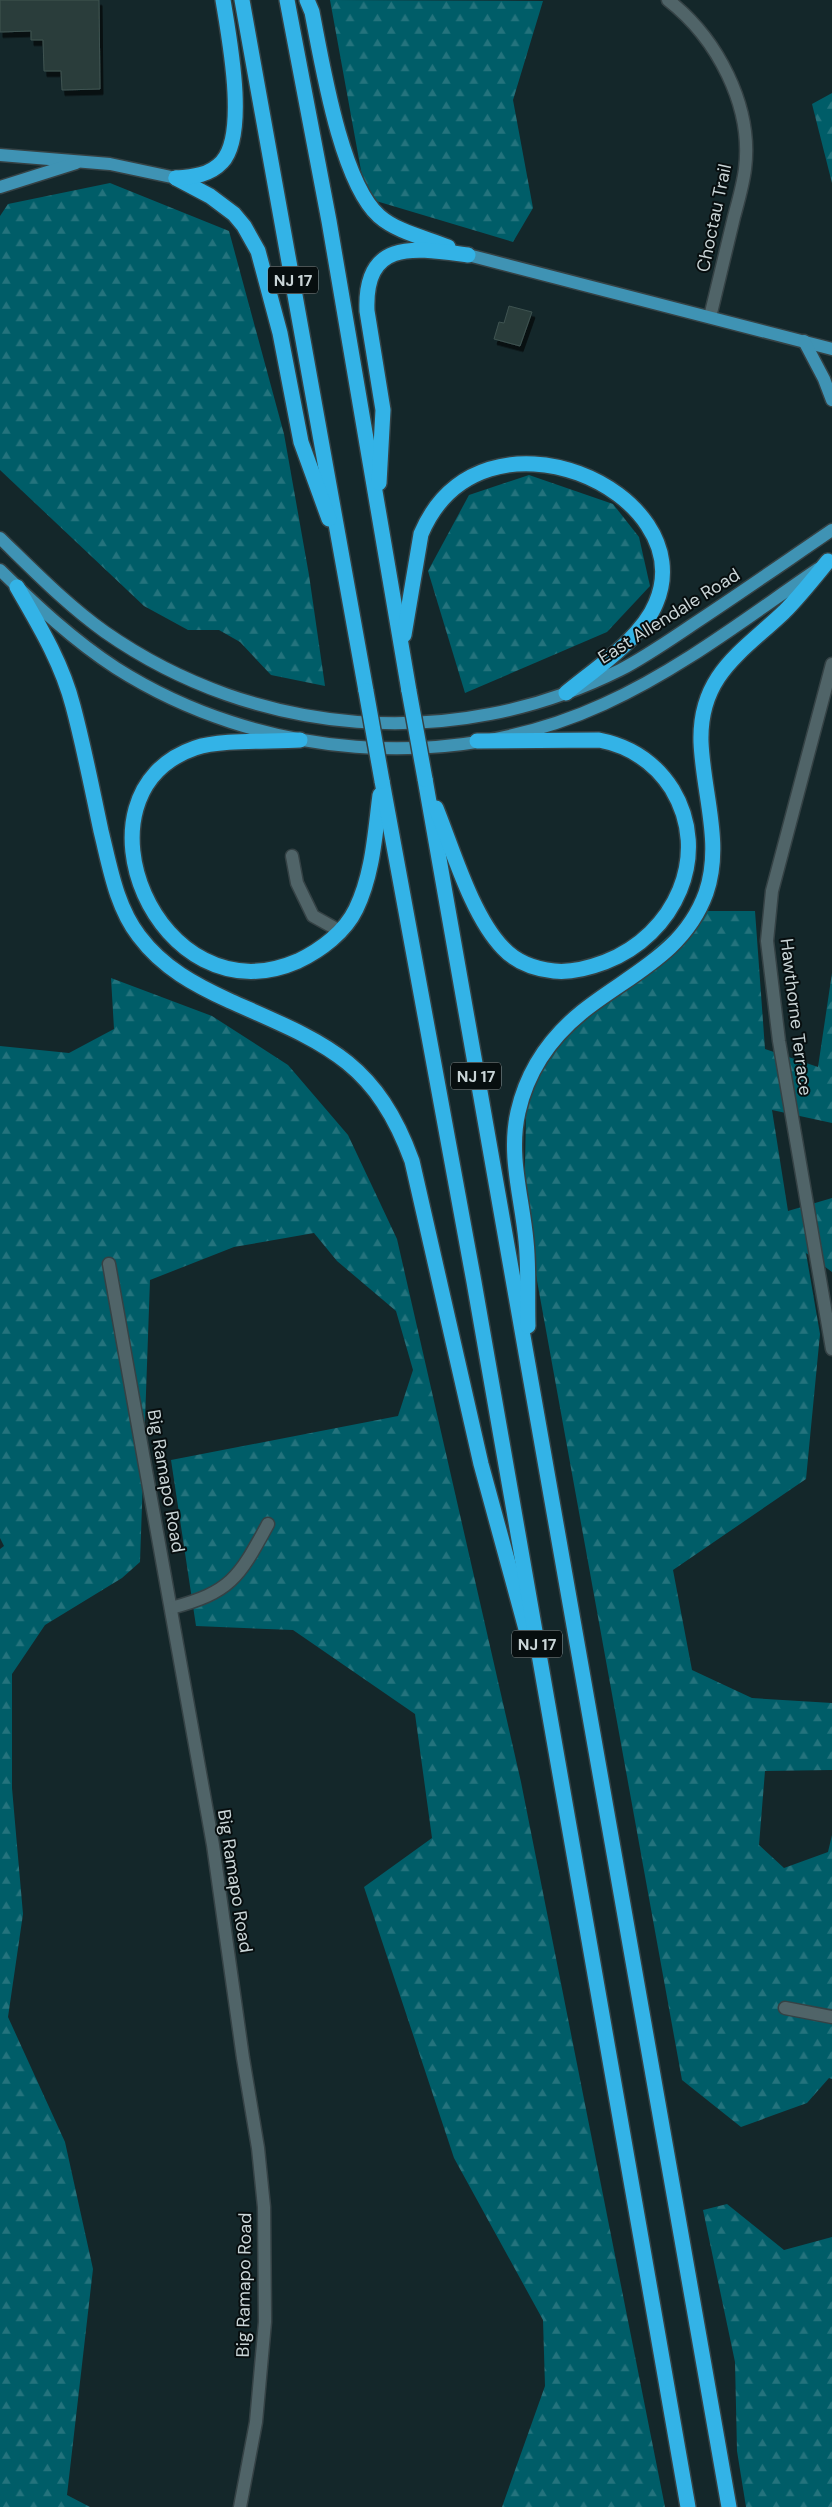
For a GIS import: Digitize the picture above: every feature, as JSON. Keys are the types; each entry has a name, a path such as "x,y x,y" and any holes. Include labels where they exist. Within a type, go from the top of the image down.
{"highway":[{"path":"176,178 204,174 214,169 222,162 232,143 235,121 234,87 223,0"},
{"name":"NJ 17","path":"242,0 474,1282 688,2507"},
{"name":"NJ 17","path":"287,0 330,221 409,691 729,2507"},
{"path":"307,0 312,12 333,110 347,158 364,199 388,222 468,255"},
{"path":"176,178 210,196 234,214 244,226 258,251 280,333 301,442 344,561"},
{"path":"378,512 383,410 367,312 366,299 371,277 380,262 396,252 417,249 468,255"},
{"path":"402,649 421,534 426,520 444,498 468,478 501,465 535,462 562,467 588,477 634,509 645,521 657,545 662,580 657,602 645,622 608,658 566,693"},
{"path":"528,1372 526,1241 514,1149 518,1115 526,1084 543,1054 567,1026 598,1001 657,960 680,939 690,925 705,894 713,860 701,743 704,714 713,688 728,662 785,611 830,560"},
{"path":"17,586 44,634 66,685 115,888 125,913 138,936 164,963 190,981 312,1037 340,1056 378,1093 398,1126 412,1161 467,1392 481,1464 551,1721"},
{"path":"300,740 210,745 196,748 171,760 152,779 138,807 132,831 133,859 147,901 164,928 185,948 212,964 243,970 288,965 315,952 340,931 355,911 365,884 372,855 382,781"},
{"path":"425,780 482,919 502,948 513,957 544,970 578,970 614,959 646,938 661,921 681,888 689,851 685,816 678,800 657,770 631,749 599,740 477,741"}],"main road":[{"path":"0,155 110,164 176,178"},
{"path":"0,187 83,161"},
{"path":"468,255 832,349"},
{"path":"804,341 832,400"},
{"name":"East Allendale Road","path":"0,538 78,612 128,647 158,665 217,692 277,711 364,724 441,723 503,712 566,693 622,669 649,653 832,530"},
{"path":"0,570 89,650 146,685 207,714 300,740 372,748 424,747 477,741 538,728 604,704 691,655 830,560"}],"street":[{"name":"Choctau Trail","path":"668,0 699,29 715,51 729,78 739,107 744,138 745,169 710,317"},
{"name":"Hawthorne Terrace","path":"832,664 772,891 767,941 779,1041 832,1348"},
{"path":"292,856 297,883 313,916 340,931"},
{"name":"Big Ramapo Road","path":"109,1264 213,1844 243,2058 258,2148 263,2197 265,2322 256,2422 240,2507"},
{"path":"171,1608 207,1597 227,1584 248,1562 268,1524"},
{"path":"785,2008 832,2018"}],"green space":[{"path":"330,0 543,1 513,100 533,208 513,242 366,198"},
{"path":"832,93 832,183 812,104"},
{"path":"110,183 229,231 284,434 309,575 325,686 271,675 240,642 219,630 188,630 144,606 0,470 0,216 8,204"},
{"path":"529,475 613,504 639,537 650,586 607,632 465,693 428,571 469,495"},
{"path":"696,911 755,911 765,1049 818,1067 832,973 832,1123 772,1110 788,1211 832,1198 832,1272 806,1253 820,1334 806,1479 673,1570 692,1670 752,1698 832,1703 832,1770 765,1771 759,1845 784,1868 828,1852 832,1835 832,2079 829,2078 807,2103 741,2127 682,2080 524,1209 527,1071 600,997"},
{"path":"111,978 212,1016 288,1065 348,1135 397,1239 521,1782 665,2507 502,2507 545,2386 543,2320 454,2158 364,1887 432,1838 415,1714 293,1630 196,1626 171,1460 398,1416 413,1370 396,1311 337,1261 314,1233 234,1247 150,1280 140,1562 122,1578 45,1625 12,1674 12,1788 23,1914 8,2017 65,2142 93,2269 67,2495 90,2507 0,2507 0,1549 4,1546 0,1538 0,1046 69,1053 114,1029"},
{"path":"727,2204 784,2250 832,2237 832,2507 746,2507 737,2451 735,2362 703,2210"}],"building":[{"path":"0,0 99,0 100,89 62,90 61,71 44,71 43,40 31,40 31,31 0,32"},
{"path":"509,306 532,312 520,346 494,339 499,322 504,323"}]}
